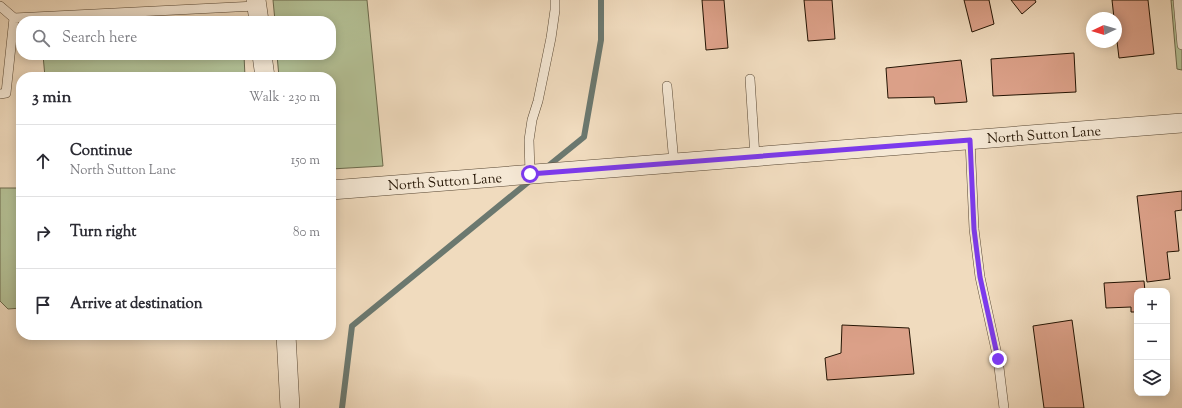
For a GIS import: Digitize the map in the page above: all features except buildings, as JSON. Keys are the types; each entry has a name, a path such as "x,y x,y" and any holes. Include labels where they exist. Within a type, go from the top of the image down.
{"street":[{"path":"263,60 264,72"},
{"name":"North Sutton Lane","path":"336,190 1182,123"},
{"path":"286,340 290,408"}],"lane":[{"path":"530,174 529,140 532,120 538,101 551,38 555,0"},
{"path":"1178,0 1182,45"},
{"path":"0,6 14,18 6,93 0,94"},
{"path":"68,16 257,9"},
{"path":"750,78 755,157"},
{"path":"668,86 674,163"},
{"path":"970,140 974,229 980,277 998,359 1004,408"}],"green space":[{"path":"273,0 367,0 383,166 336,169 336,72 279,72 277,60 336,60 336,16 275,16"},
{"path":"1171,0 1182,0 1182,70 1177,69"},
{"path":"43,60 244,60 245,72 45,72"},
{"path":"0,188 16,188 16,308 8,309 0,301"}],"waterway":[{"path":"547,167 584,137 601,40 601,0"},
{"path":"342,408 352,326 532,179"}],"route":[{"path":"530,174 970,140 974,229 980,277 998,359"}]}
